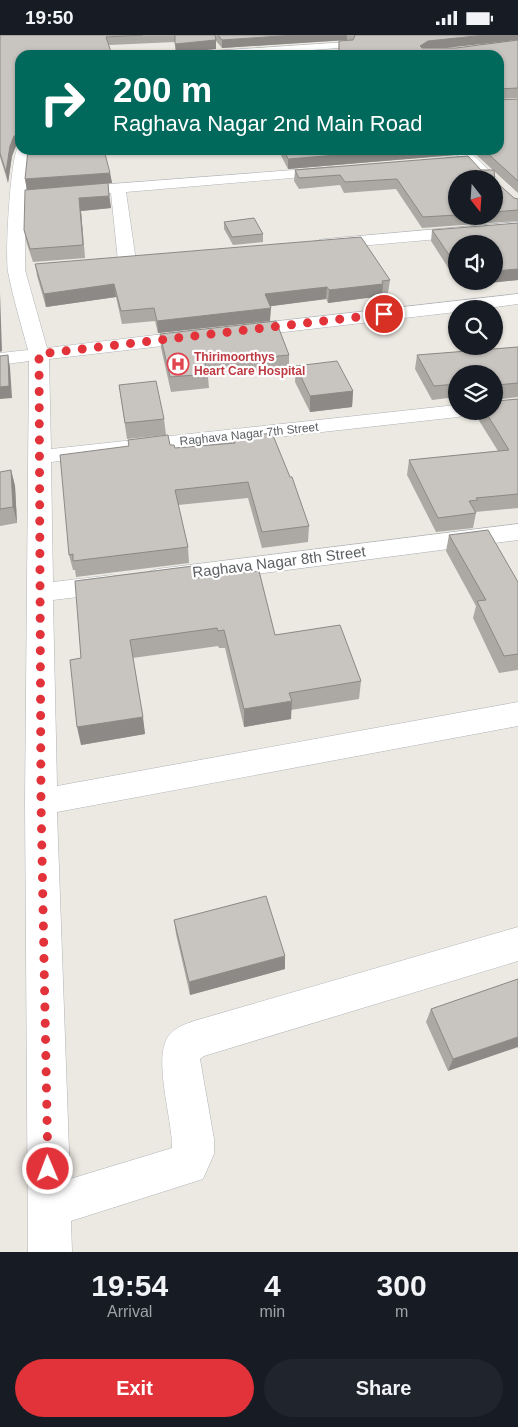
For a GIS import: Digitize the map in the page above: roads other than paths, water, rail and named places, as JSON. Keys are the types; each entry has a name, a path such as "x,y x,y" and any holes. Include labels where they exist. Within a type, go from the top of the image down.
{"street":[{"path":"293,50 351,47 334,35"},
{"path":"450,162 465,155 481,170"},
{"path":"17,160 17,270 39,354 41,802 50,1252"},
{"path":"54,194 352,170"},
{"path":"118,189 127,261"},
{"path":"313,245 518,227"},
{"path":"109,262 147,259"},
{"path":"0,359 518,299"},
{"name":"Raghava Nagar 7th Street","path":"39,457 448,412"},
{"name":"Raghava Nagar 8th Street","path":"40,593 518,532"},
{"path":"41,802 518,713"},
{"path":"48,1207 188,1164 193,1154 193,1139 181,1059 183,1048 194,1040 518,944"}],"place":[{"name":"Thirimoorthys Heart Care Hospital","path":"178,364"}]}
